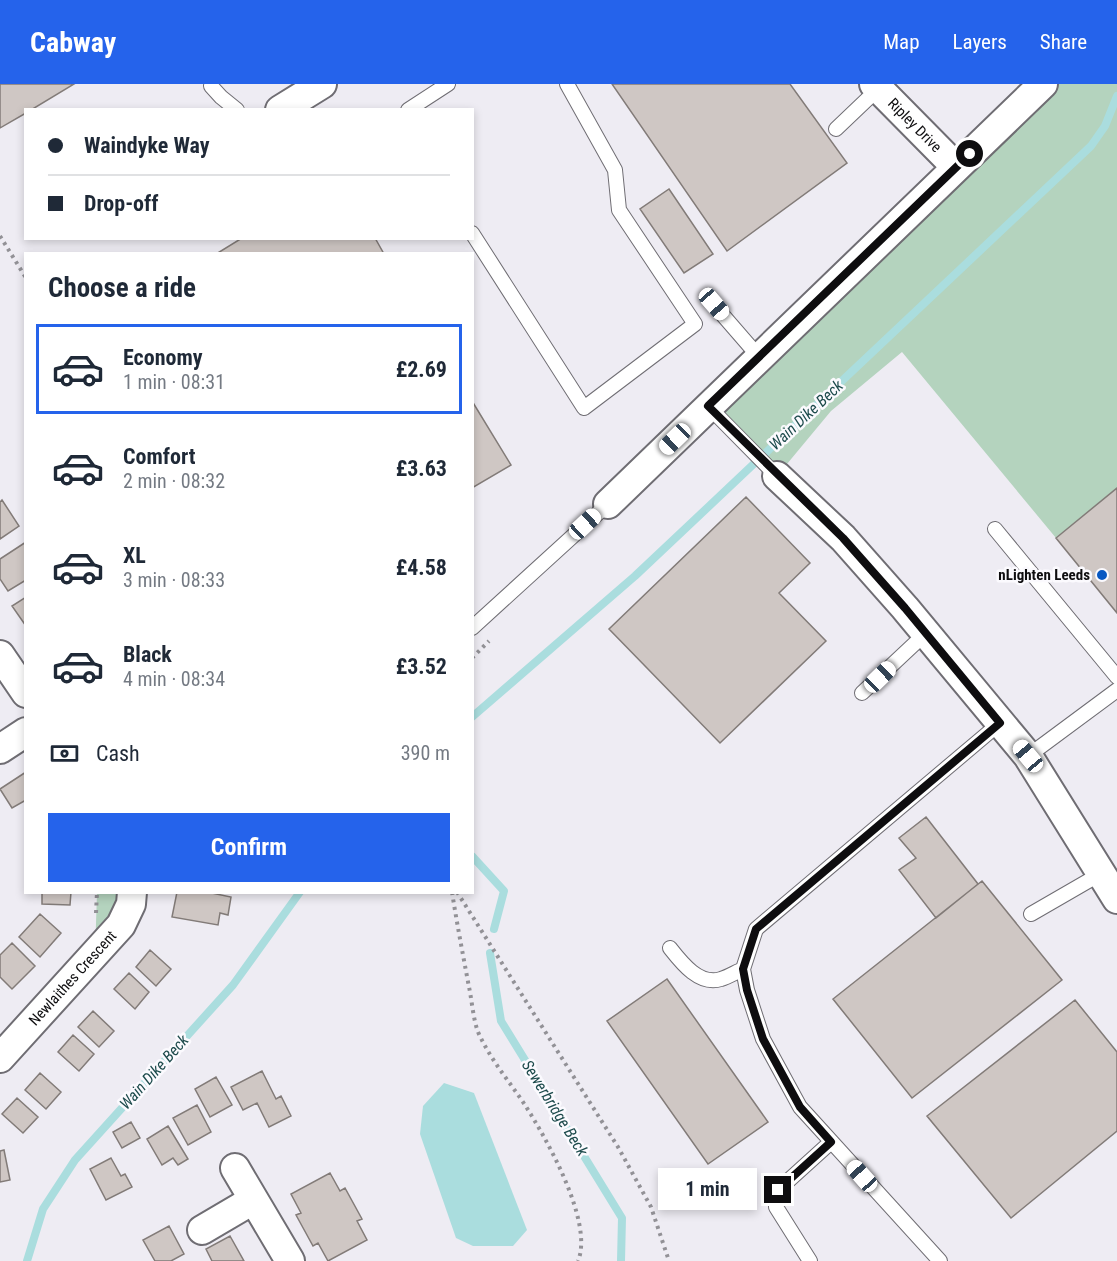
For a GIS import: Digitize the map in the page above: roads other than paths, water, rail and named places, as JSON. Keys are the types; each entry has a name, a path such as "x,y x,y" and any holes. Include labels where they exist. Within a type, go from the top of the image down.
{"street":[{"path":"283,108 322,84"},
{"path":"608,504 1043,84"},
{"name":"Ripley Drive","path":"876,86 956,167"},
{"path":"777,476 843,538 926,633 1028,756 1117,899"},
{"path":"0,655 24,690"},
{"path":"0,749 24,733"},
{"name":"Newlaithes Crescent","path":"0,1058 121,925 131,904 132,894"},
{"path":"235,1168 290,1261"},
{"path":"202,1230 253,1200"}],"lane":[{"path":"411,108 448,84"},
{"path":"474,236 584,408 695,324 619,210 615,170 567,84"},
{"path":"211,86 235,108"},
{"path":"836,129 876,86"},
{"path":"714,304 760,358"},
{"path":"708,406 777,476"},
{"path":"474,626 608,504"},
{"path":"994,530 1117,677"},
{"path":"862,693 926,633"},
{"path":"1028,756 1117,690"},
{"path":"940,1261 800,1107 763,1039 747,990 743,969 756,929 1000,723"},
{"path":"1031,915 1102,873"},
{"path":"670,948 688,970 706,979 718,980 743,969"},
{"path":"810,1261 776,1207 778,1190 831,1142"}],"water":[{"path":"444,1083 474,1093 527,1230 513,1246 473,1246 456,1238 420,1134 423,1106"}],"waterway":[{"name":"Wain Dike Beck","path":"474,715 635,576 1091,146 1105,126 1117,96"},
{"name":"Sewerbridge Beck","path":"474,858 504,891 494,929"},
{"name":"Wain Dike Beck","path":"27,1261 43,1209 75,1160 233,985 299,894"},
{"name":"Sewerbridge Beck","path":"490,953 501,1021 622,1218 621,1261"}],"place":[{"name":"nLighten Leeds","path":"1102,575"}]}
